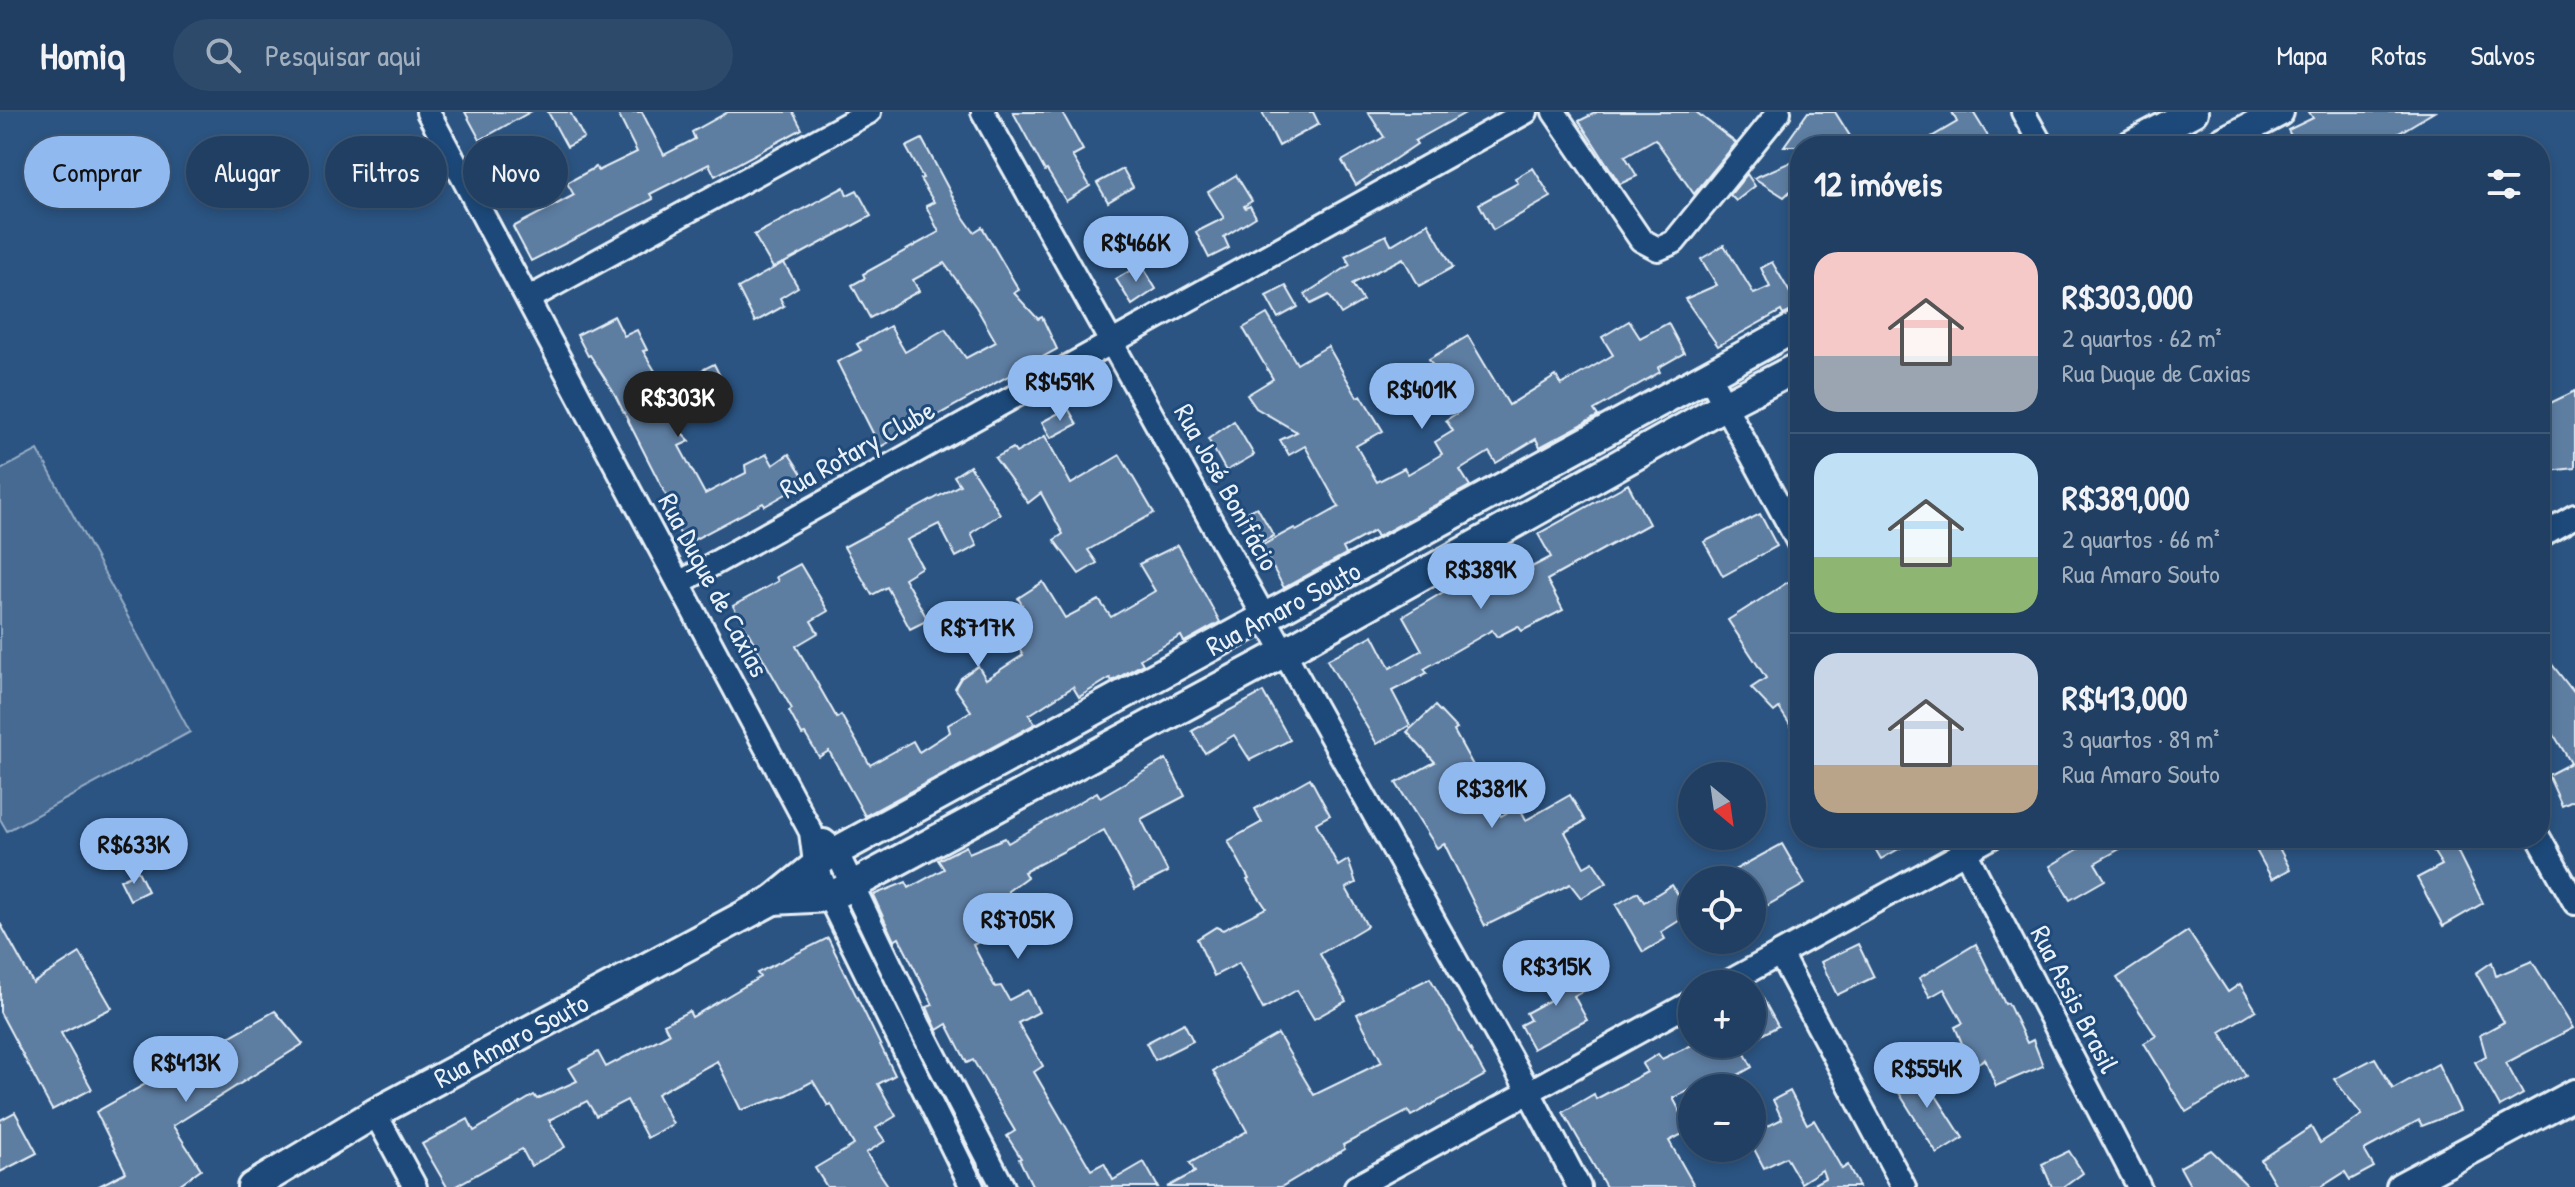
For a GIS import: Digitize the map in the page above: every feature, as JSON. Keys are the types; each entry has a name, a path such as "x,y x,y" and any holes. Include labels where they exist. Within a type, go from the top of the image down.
{"street":[{"name":"Rua Duque de Caxias","path":"428,112 826,857 897,1037 969,1182"},
{"path":"528,299 869,112"},
{"name":"Rua José Bonifácio","path":"983,112 1579,1187"},
{"name":"Rua Rotary Clube","path":"679,583 1526,112"},
{"path":"1554,112 1641,240 1658,249 1674,242 1779,112"},
{"path":"2023,112 2036,136"},
{"path":"2166,136 2193,112"},
{"path":"2231,136 2266,115"},
{"name":"Rua Amaro Souto","path":"252,1187 375,1113 773,900 826,857 1790,331"},
{"name":"Rua Amaro Souto","path":"773,900 841,891 1283,653 1790,371"},
{"path":"1709,376 1790,526"},
{"path":"2550,530 2575,516"},
{"path":"1751,970 1957,848"},
{"name":"Rua Assis Brasil","path":"1964,848 2139,1187"},
{"path":"2545,848 2575,903"},
{"name":"Rua Duque de Caxias","path":"841,891 919,1025 1003,1187"},
{"path":"1780,954 1904,1187"},
{"path":"1356,1187 1678,1010"},
{"path":"897,1037 919,1025"},
{"path":"2401,1187 2575,1094"},
{"path":"375,1113 415,1187"},
{"path":"969,1182 990,1164"}],"shaded area":[{"path":"38,450 190,732 7,831 0,819 0,470"}],"building":[{"path":"465,112 530,112 487,136 478,136"},
{"path":"548,112 570,112 584,138 568,146 568,136 561,136"},
{"path":"617,112 642,112 664,155 695,139 692,132 728,112 793,112 802,129 715,176 709,164 650,194 653,199 531,261 513,227 549,208 568,208 568,198 574,195 568,182 596,167 598,171 637,152"},
{"path":"1013,112 1062,112 1083,150 1072,156 1090,186 1066,201 1045,171"},
{"path":"1262,112 1313,112 1319,124 1279,146"},
{"path":"1368,112 1467,112 1415,141 1417,144 1356,185 1342,161 1384,137"},
{"path":"1597,112 1696,112 1736,143 1694,194 1655,139 1625,156 1637,176 1620,184 1579,121"},
{"path":"1808,112 1835,112 1850,136 1791,136"},
{"path":"1952,112 1973,112 1988,136 1933,136 1957,122"},
{"path":"2309,112 2434,112 2394,136 2291,136 2288,130 2313,118"},
{"path":"922,139 964,218 974,232 982,227 1019,290 1014,293 1038,319 1042,317 1057,349 880,447 837,362 861,350 857,344 890,326 905,352 945,329 966,358 996,342 976,307 944,263 913,280 919,291 870,318 852,285 865,278 863,274 939,232 926,206 934,202 906,147"},
{"path":"1790,162 1790,191 1784,197 1754,178"},
{"path":"1533,168 1551,197 1493,230 1479,204 1518,183 1515,178"},
{"path":"1123,169 1133,187 1108,202 1097,183"},
{"path":"1747,174 1755,186 1736,201 1730,195"},
{"path":"1236,175 1252,201 1244,206 1250,206 1256,217 1224,237 1229,248 1209,258 1196,232 1224,218 1208,192"},
{"path":"844,187 847,195 857,190 871,216 784,263 798,287 780,298 784,306 755,322 738,288 783,263 773,268 754,235"},
{"path":"1428,223 1453,267 1419,286 1403,258 1352,284 1363,301 1341,314 1329,295 1311,304 1305,294 1350,265 1345,256 1386,235 1391,245"},
{"path":"1724,245 1754,294 1770,287 1761,268 1772,262 1790,293 1790,312 1783,315 1781,311 1718,346 1685,299 1717,285 1701,259"},
{"path":"1141,264 1156,289 1132,305 1116,279"},
{"path":"1286,286 1298,307 1278,318 1266,296"},
{"path":"1267,314 1297,364 1328,346 1357,397 1361,395 1383,431 1356,446 1377,482 1404,468 1408,474 1442,454 1435,442 1453,431 1446,420 1459,412 1429,359 1468,336 1509,405 1556,376 1561,385 1613,355 1602,337 1629,321 1640,338 1668,323 1684,353 1658,368 1660,372 1594,410 1598,416 1540,447 1536,439 1496,463 1489,452 1460,470 1470,486 1377,537 1374,531 1343,548 1346,554 1284,588 1261,546 1339,507 1305,446 1289,455 1280,440 1297,432 1256,408 1247,395 1273,379 1243,328"},
{"path":"614,316 624,336 637,330 647,350 643,351 683,413 670,421 690,441 679,446 705,494 746,473 745,465 767,454 773,465 789,454 807,482 686,544 668,513 674,511 614,393 577,335"},
{"path":"714,364 724,384 707,393 696,373"},
{"path":"2575,391 2575,468 2550,471 2550,403"},
{"path":"1068,408 1077,424 1051,438 1042,422"},
{"path":"1234,421 1254,455 1226,471 1208,439"},
{"path":"1045,436 1071,484 1120,455 1154,513 1088,550 1097,563 1079,574 1054,540 1063,534 1041,493 1028,503 995,458 1013,448 1016,453"},
{"path":"970,466 1000,514 971,533 977,546 956,557 939,524 907,540 922,567 904,578 928,620 910,629 887,587 872,595 844,547 960,485 954,476"},
{"path":"1628,484 1649,524 1547,580 1563,610 1522,631 1518,626 1497,637 1492,630 1424,669 1427,673 1392,691 1410,725 1377,744 1327,660 1373,635 1390,668 1422,650 1403,616 1492,563 1503,582 1551,557 1538,534"},
{"path":"1257,507 1274,536 1257,544 1240,515"},
{"path":"1760,514 1777,546 1723,576 1704,542"},
{"path":"1178,545 1220,622 1184,642 1181,636 1140,659 1143,664 1112,681 1110,678 1079,697 1073,687 1029,715 1035,724 865,816 829,751 819,757 805,734 802,735 789,711 792,709 733,606 778,581 776,577 800,564 828,611 811,621 818,633 796,646 837,718 841,715 870,765 913,741 919,752 950,732 948,725 971,711 955,688 961,678 978,666 986,679 1023,655 1000,618 1022,605 1018,598 1043,582 1065,618 1099,600 1111,617 1155,591 1139,564"},
{"path":"1788,582 1790,585 1790,725 1779,708 1774,712 1751,688 1766,678 1728,620"},
{"path":"2550,662 2575,694 2575,800 2562,806 2550,774 2571,763 2551,730"},
{"path":"1263,692 1290,740 1250,760 1234,735 1205,753 1192,731"},
{"path":"1435,706 1457,729 1454,731 1501,816 1519,806 1526,820 1570,795 1585,821 1565,832 1584,867 1593,862 1607,883 1581,898 1570,884 1485,926 1444,843 1437,848 1396,783 1435,762 1407,732"},
{"path":"1166,759 1185,796 1141,819 1168,872 1135,889 1104,830 1024,872 1027,877 1008,891 1023,918 973,945 995,987 1001,986 1009,1000 1028,990 1039,1012 1018,1023 1043,1066 1034,1072 1091,1170 1104,1163 1113,1180 1144,1162 1158,1187 1033,1187 1021,1158 1007,1136 1015,1131 973,1060 967,1063 947,1024 937,1030 927,1007 933,1005 899,938 894,941 873,895 906,882 909,888 944,869 938,860 966,846 969,853 1005,838 1008,843 1097,792 1100,797"},
{"path":"1310,778 1330,815 1316,823 1338,866 1348,860 1356,883 1346,888 1367,926 1320,954 1346,1001 1314,1019 1297,990 1263,1009 1239,963 1214,976 1197,939 1216,927 1223,930 1266,908 1247,880 1228,841 1262,822 1255,809"},
{"path":"1782,844 1805,884 1766,906 1766,866 1742,866"},
{"path":"1875,848 1900,848 1881,859"},
{"path":"2080,848 2121,848 2095,863 2105,880 2070,900 2050,866"},
{"path":"2279,848 2290,869 2272,879 2256,850"},
{"path":"2431,848 2456,848 2483,903 2443,926 2417,878 2442,865"},
{"path":"138,871 148,891 130,900 120,880"},
{"path":"1672,885 1678,895 1678,921 1661,932 1665,939 1643,952 1616,905 1638,892 1644,902"},
{"path":"0,923 33,983 80,953 112,1008 61,1033 92,1089 52,1110 0,1012"},
{"path":"2188,931 2228,992 2240,984 2256,1010 2220,1032 2246,1076 2186,1112 2144,1043 2156,1036 2117,978"},
{"path":"828,938 895,1075 878,1084 896,1116 876,1128 885,1141 866,1153 889,1187 827,1187 815,1168 854,1145 831,1104 828,1106 813,1081 787,1095 741,1110 717,1061 657,1094 673,1124 647,1138 627,1100 596,1116 587,1101 549,1120 565,1147 531,1166 522,1149 454,1187 447,1187 422,1144 468,1119 474,1131 534,1095 537,1099 577,1081 569,1068 598,1052 606,1067 669,1034 664,1024 689,1011 692,1017 760,977 757,973"},
{"path":"1858,944 1874,977 1837,995 1821,962"},
{"path":"1976,944 2027,1043 2033,1040 2043,1066 1996,1086 1985,1059 1964,1071 1954,1053 1964,1048 1955,1027 1963,1023 1944,989 1930,997 1919,978"},
{"path":"2532,961 2573,1028 2506,1063 2523,1094 2500,1107 2475,1062 2486,1056 2480,1035 2504,1022 2476,973 2492,962 2496,976"},
{"path":"1574,963 1587,989 1574,996 1587,1020 1533,1049 1520,1025 1530,1020 1526,1013 1552,999 1542,980"},
{"path":"1430,978 1485,1075 1411,1116 1408,1111 1343,1145 1345,1149 1281,1187 1167,1187 1195,1172 1190,1163 1247,1131 1213,1071 1278,1034 1314,1095 1382,1062 1357,1014"},
{"path":"1766,1004 1778,1026 1766,1032"},
{"path":"275,1011 303,1044 173,1126 201,1169 176,1187 97,1187 126,1172 96,1112"},
{"path":"1184,1023 1193,1041 1155,1060 1146,1043"},
{"path":"1678,1052 1678,1058 1747,1058 1752,1067 1740,1074 1678,1074 1678,1096 1673,1098 1678,1107 1678,1136 1669,1141 1678,1162 1695,1187 1606,1187 1563,1112 1594,1094 1596,1099 1647,1072 1642,1064 1658,1054 1662,1059"},
{"path":"2375,1058 2393,1089 2438,1064 2460,1111 2422,1126 2419,1120 2364,1150 2374,1167 2350,1180 2345,1172 2321,1187 2277,1187 2261,1160 2311,1127 2320,1143 2362,1115 2334,1079"},
{"path":"1917,1066 1963,1138 1937,1154 1891,1080"},
{"path":"1790,1091 1807,1124 1814,1120 1842,1169 1848,1165 1859,1187 1808,1187 1825,1178 1822,1170 1801,1183 1786,1157 1764,1168 1761,1162 1766,1162 1766,1127 1782,1119 1773,1100"},
{"path":"15,1112 37,1153 0,1172 0,1120"},
{"path":"2211,1150 2249,1187 2191,1187 2180,1167"},
{"path":"2069,1151 2083,1173 2064,1187 2052,1187 2042,1164"}]}
